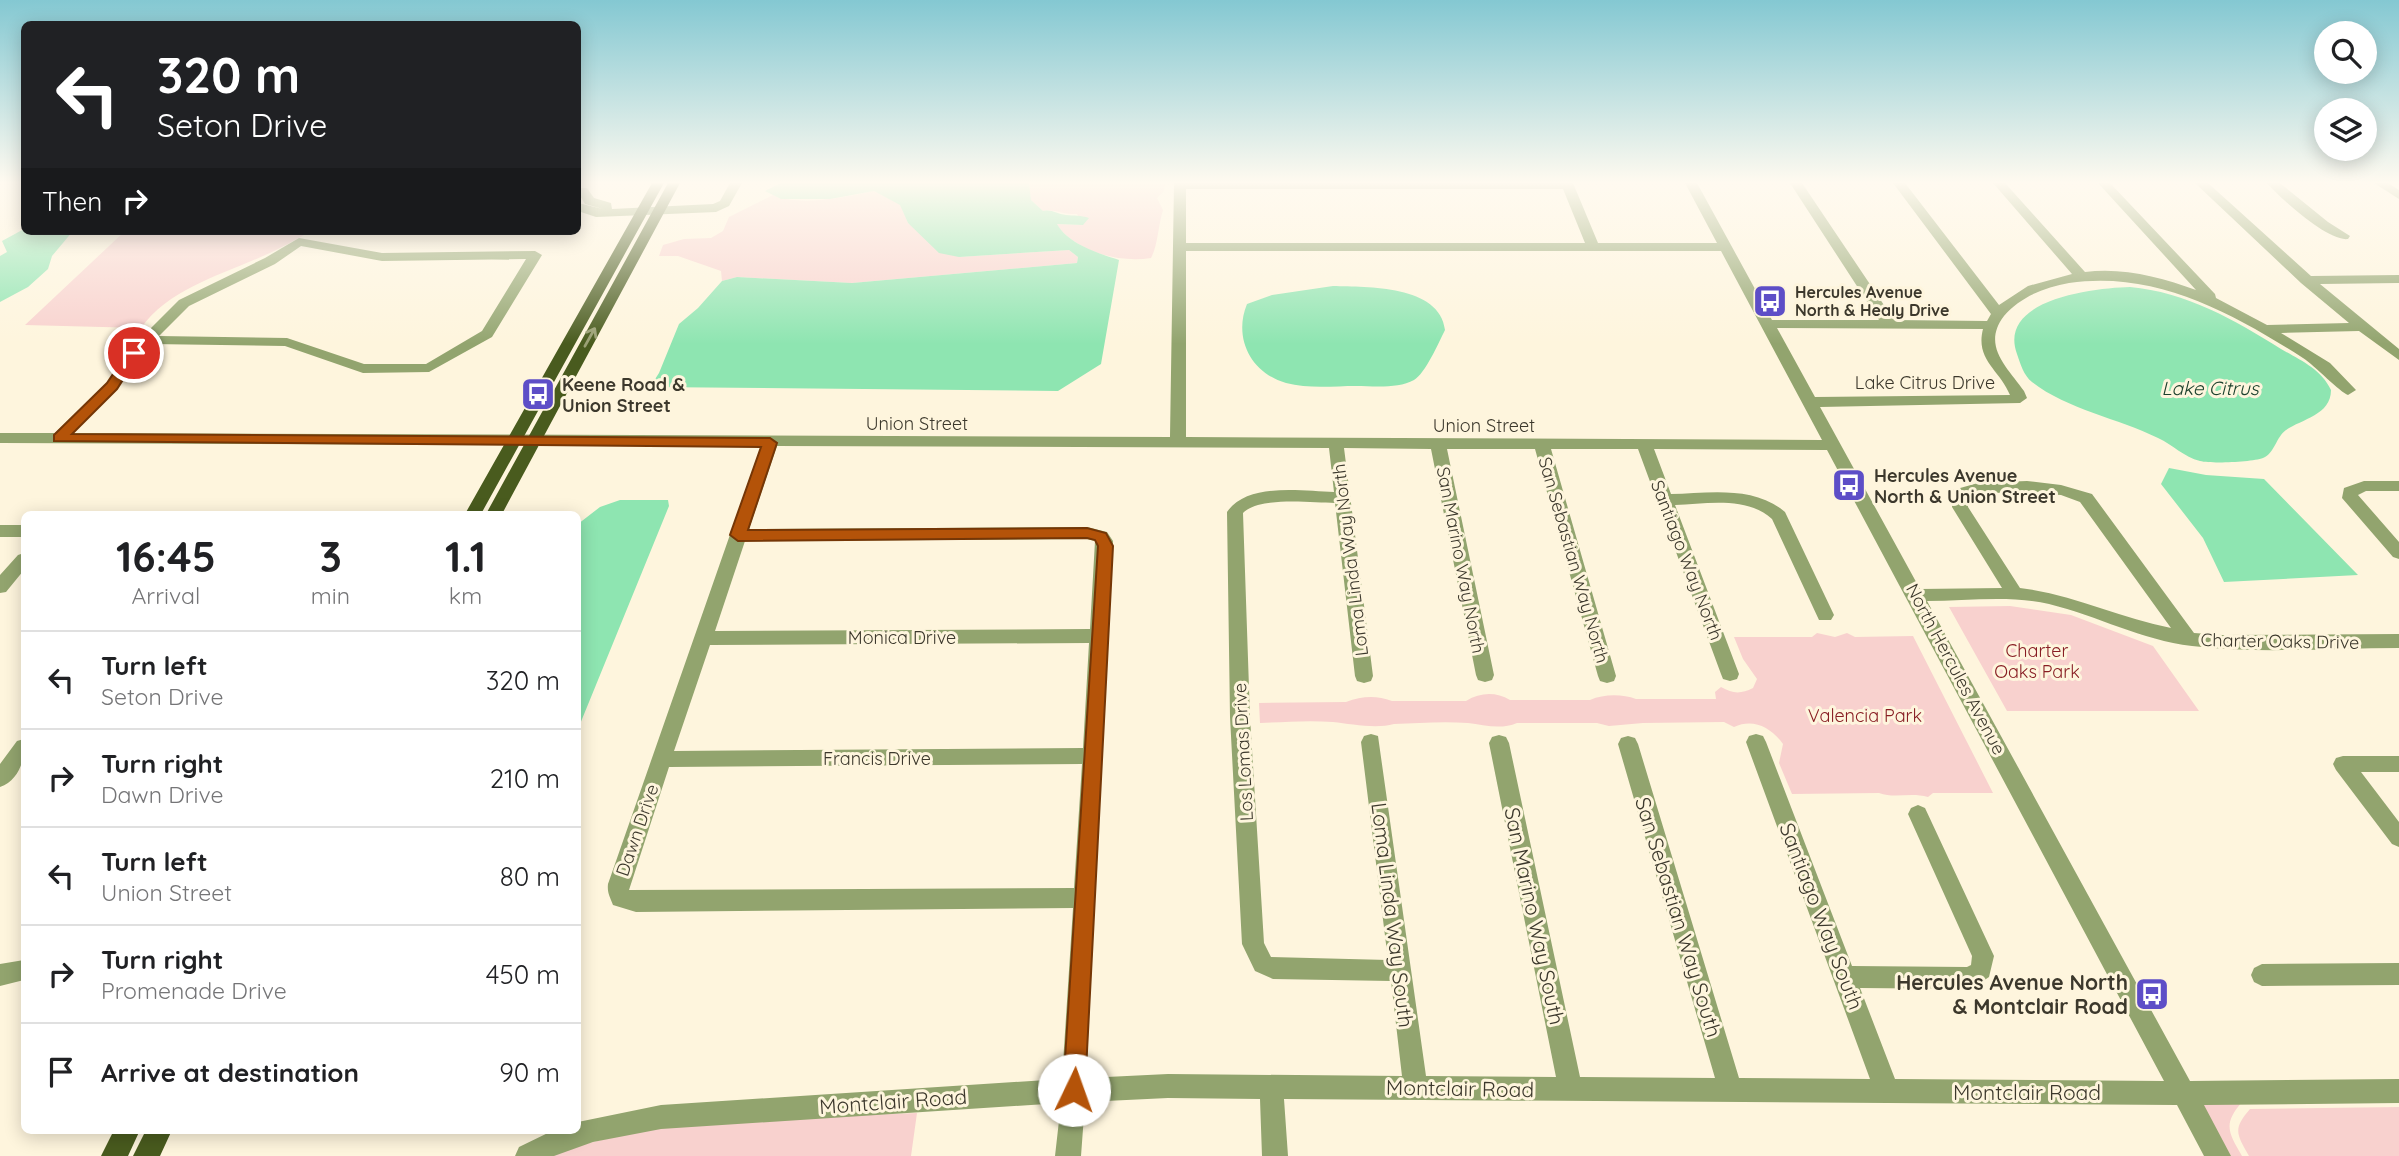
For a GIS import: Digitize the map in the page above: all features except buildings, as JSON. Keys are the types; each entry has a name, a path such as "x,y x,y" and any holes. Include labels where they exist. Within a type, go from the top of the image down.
{"main road":[{"path":"475,511 575,331 632,237"},
{"path":"496,511 535,441 635,237"},
{"path":"535,441 531,435 531,425 568,359 575,331"},
{"path":"487,511 517,456 519,445 514,440"},
{"path":"114,1156 126,1134"},
{"path":"146,1156 158,1134"}],"street":[{"path":"1178,443 1180,237"},
{"path":"1589,237 1593,247"},
{"name":"North Hercules Avenue","path":"1721,237 2218,1156"},
{"path":"1832,237 1889,324"},
{"path":"1937,237 1995,319"},
{"path":"2047,237 2081,276"},
{"path":"2156,237 2198,281 2212,300"},
{"path":"2259,237 2306,280 2399,356"},
{"path":"59,438 112,386 134,353 184,303 270,261 299,242 382,257 535,255 487,334 429,368 363,369 287,342 148,340"},
{"path":"1180,247 1726,247"},
{"path":"1768,324 1889,324 1995,319 2022,294 2081,276 2113,275 2149,279 2212,300 2266,329 2319,363 2348,390"},
{"path":"2306,280 2399,279"},
{"name":"Lake Citrus Drive","path":"1811,402 2015,400 2019,398 2016,390 1995,365 1988,350 1995,319"},
{"path":"2266,329 2362,327"},
{"name":"Union Street","path":"0,438 1834,445"},
{"name":"Dawn Drive","path":"770,443 618,892 628,901 1084,898"},
{"name":"Loma Linda Way North","path":"1336,444 1364,676"},
{"name":"San Marino Way North","path":"1437,444 1485,675"},
{"name":"San Sebastian Way North","path":"1542,445 1607,676"},
{"name":"Santiago Way North","path":"1644,445 1730,674"},
{"path":"2399,486 2364,486 2350,492 2350,498 2399,553"},
{"path":"2015,594 1960,508 1959,494 1975,488 2055,488 2075,492 2093,505 2189,639"},
{"name":"Los Lomas Drive","path":"1341,498 1257,498 1242,502 1235,512 1240,717 1253,944 1263,964 1273,969 1399,971"},
{"path":"1665,500 1752,500 1770,506 1779,516 1825,615"},
{"path":"0,531 21,531"},
{"path":"738,535 1095,534 1101,537 1105,546 1068,1156"},
{"path":"0,587 21,562"},
{"name":"Charter Oaks Drive","path":"1916,595 2015,594 2050,598 2133,627 2189,639 2222,642 2399,642"},
{"name":"Monica Drive","path":"703,638 1100,636"},
{"name":"Loma Linda Way South","path":"1371,742 1416,1088"},
{"name":"Santiago Way South","path":"1756,742 1887,1091"},
{"name":"San Marino Way South","path":"1499,743 1571,1089"},
{"name":"San Sebastian Way South","path":"1628,744 1731,1090"},
{"path":"0,779 21,751"},
{"name":"Francis Drive","path":"662,759 1093,756"},
{"path":"2399,764 2343,764 2399,838"},
{"path":"1845,977 1971,978 1981,970 1983,956 1919,814"},
{"path":"0,975 21,971"},
{"path":"2262,975 2399,974"},
{"path":"1271,1087 1275,1156"},
{"name":"Montclair Road","path":"581,1133 662,1117 1074,1090 1271,1087 2183,1093 2399,1091"},
{"name":"Montclair Road","path":"528,1156 577,1134"}],"green space":[{"path":"119,237 300,237 181,293 153,314 141,328 25,325"},
{"path":"929,237 959,257 1069,250 1078,257 1077,263 852,283 737,277 722,281 721,271 678,256 659,256 663,245 684,239"},
{"path":"1069,237 1157,237 1151,258 1139,259 1112,257"},
{"name":"Charter Oaks Park","path":"2010,606 2071,615 2153,646 2199,711 2007,711 1949,607"},
{"name":"Valencia Park","path":"1817,633 1835,637 1847,633 1855,637 1913,636 1993,793 1933,793 1928,797 1879,793 1792,794 1779,763 1783,744 1767,729 1748,723 1734,727 1724,722 1609,726 1597,723 1517,723 1499,727 1450,722 1379,726 1315,721 1260,723 1259,703 1346,702 1369,697 1392,701 1466,701 1488,694 1510,700 1590,700 1613,695 1636,699 1716,699 1715,692 1721,687 1733,692 1745,691 1753,688 1757,679 1743,659 1734,637 1812,637"},
{"path":"2197,1102 2242,1102 2232,1116 2230,1128 2233,1141 2242,1156 2226,1156"},
{"path":"2399,1107 2399,1156 2249,1156 2238,1131 2250,1109"},
{"path":"917,1113 911,1156 550,1156 637,1132 683,1126 778,1118"}],"water":[{"path":"9,237 68,237 52,256 48,269 28,287 0,302 0,256 7,252 2,241"},
{"path":"922,237 1068,237 1084,247 1119,260 1101,364 1058,391 650,387 659,373 679,324 698,308 722,281 737,277 852,283 1077,263 1078,257 1069,250 959,257 939,253"},
{"path":"1333,286 1382,288 1416,297 1430,304 1440,315 1445,330 1418,377 1408,383 1393,386 1303,386 1274,378 1255,363 1248,352 1242,329 1247,304 1272,295"},
{"name":"Lake Citrus","path":"2130,287 2171,295 2209,309 2303,361 2322,376 2331,390 2326,405 2321,411 2286,430 2263,458 2206,462 2189,457 2143,431 2061,400 2029,379 2017,354 2015,335 2021,320 2034,309 2052,300 2094,290"},
{"path":"2169,468 2206,475 2264,479 2358,575 2224,582 2203,538 2161,484"},
{"path":"620,500 668,500 669,506 581,722 581,522 600,507"}],"place":[{"name":"Hercules Avenue North & Healy Drive","path":"1770,301"},
{"name":"Keene Road & Union Street","path":"538,394"},
{"name":"Hercules Avenue North & Union Street","path":"1849,485"},
{"name":"Hercules Avenue North & Montclair Road","path":"2152,994"}],"route":[{"path":"134,353 112,386 59,438 770,443 738,535 1087,533 1101,537 1105,546 1074,1090"}]}
